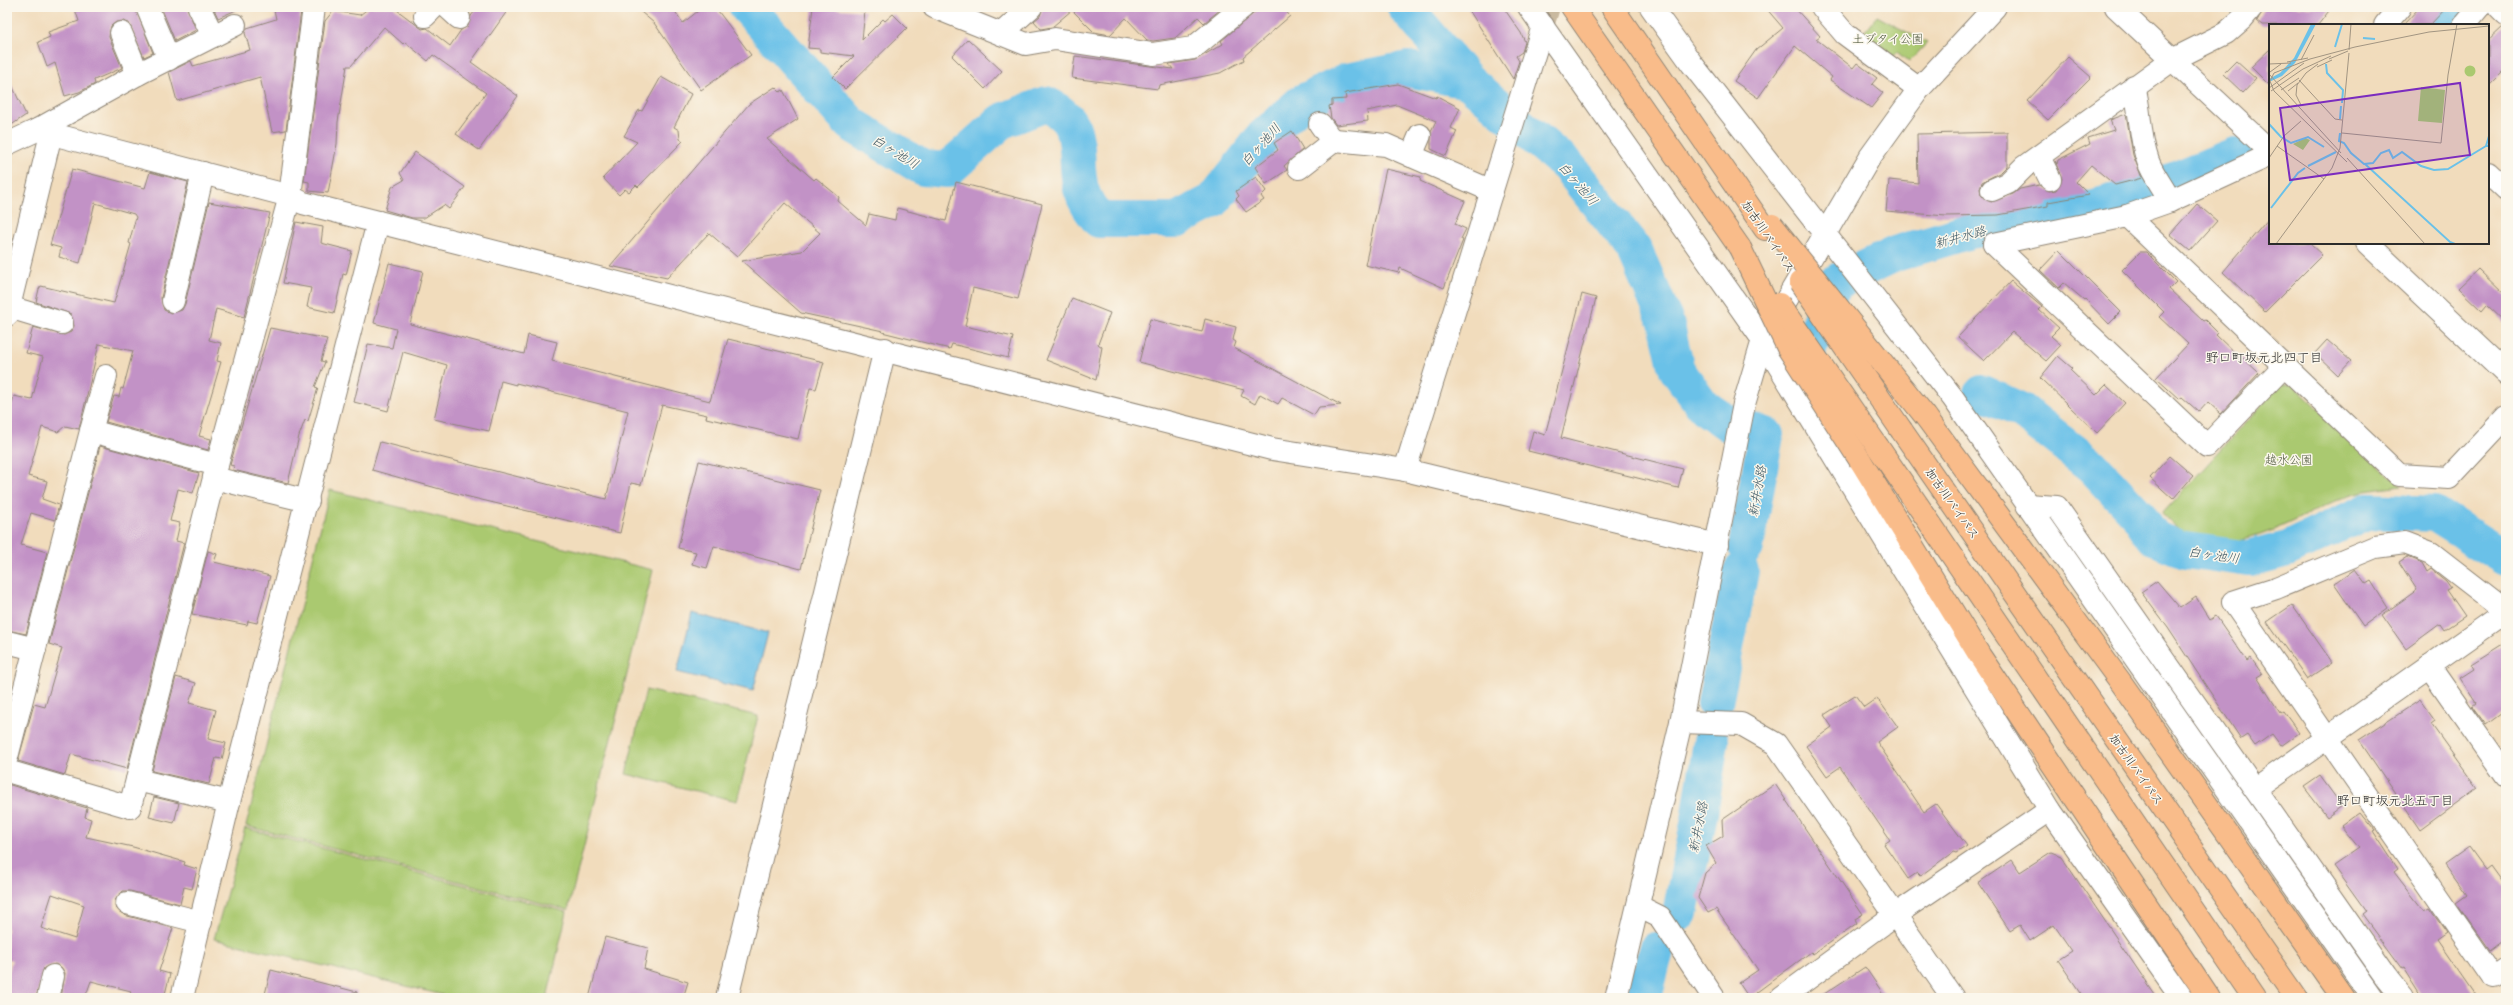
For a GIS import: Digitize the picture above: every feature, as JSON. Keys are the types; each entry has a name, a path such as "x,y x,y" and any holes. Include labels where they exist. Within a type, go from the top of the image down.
{"highway":[{"path":"1572,7 1878,447 2254,998"},
{"name":"加古川バイパス","path":"1612,7 1705,142 1768,227 1902,430 2296,998"},
{"path":"1768,227 1926,417 2120,681 2343,998"},
{"path":"1740,248 1788,348 1860,460 1980,656 2160,922 2209,998"}],"street":[{"path":"147,7 168,59"},
{"path":"200,7 213,36"},
{"path":"7,771 130,807 215,471 290,196 314,7"},
{"path":"934,7 1026,44 1055,39 1153,54 1193,48 1240,8"},
{"path":"1001,34 1031,7"},
{"path":"1529,7 1763,340 2050,810 2182,998"},
{"path":"1651,7 1824,234 1938,377 2373,998"},
{"path":"1822,7 1845,34 1919,89"},
{"path":"1616,998 1681,722 1744,404 1763,340 1870,157 1919,89 1995,7"},
{"path":"2116,7 2269,150"},
{"path":"1992,190 2008,182 2134,86 2172,60 2226,33 2242,19 2252,7"},
{"path":"2386,24 2400,7"},
{"path":"2465,24 2479,7"},
{"path":"2499,7 2506,14"},
{"path":"7,144 44,132 138,74 235,25"},
{"path":"1405,470 1543,26"},
{"path":"121,34 138,74"},
{"path":"2134,86 2140,108 2141,136 2148,162 2170,201"},
{"path":"1320,124 1333,142"},
{"path":"44,132 290,196 302,203 885,349 1272,449 1405,470 1717,545"},
{"path":"44,132 8,311 62,323"},
{"path":"1411,156 1420,135"},
{"path":"1299,168 1335,140 1386,145 1492,191"},
{"path":"2269,155 2170,201 2127,216 1994,244 2207,446 2284,366"},
{"path":"2039,157 2050,179"},
{"path":"173,301 203,173"},
{"path":"2489,174 2506,190"},
{"path":"2127,216 2399,475 2449,478 2506,417"},
{"path":"182,998 229,802 308,501 378,222"},
{"path":"2368,244 2506,374"},
{"path":"727,998 885,349"},
{"path":"7,757 106,376"},
{"path":"91,431 308,501"},
{"path":"2027,505 2057,508 2382,970 2404,998"},
{"path":"2255,789 2326,737 2506,612 2431,553 2405,543 2374,547 2276,588 2233,602 2326,737 2493,978 2506,969"},
{"path":"7,642 34,649"},
{"path":"2429,666 2506,776"},
{"path":"1681,722 1741,724 1776,744 1952,998"},
{"path":"137,780 229,802"},
{"path":"1781,998 1895,915 2050,810"},
{"path":"127,904 201,922"},
{"path":"1638,906 1660,917 1714,998"},
{"path":"48,998 53,976"}],"green space":[{"name":"土ブタイ公園","path":"1877,16 1927,43 1909,62 1897,52 1892,58 1863,36 1866,34 1864,32"},
{"name":"越水公園","path":"2293,384 2401,486 2349,495 2269,532 2231,542 2212,542 2193,538 2180,531 2162,514 2280,385"},
{"path":"330,490 653,570 568,910 246,826"},
{"path":"646,690 758,716 737,801 626,774"},
{"path":"245,828 567,912 547,998 455,998 214,939"}],"water":[{"path":"692,613 768,633 753,691 677,672"}],"building":[{"path":"74,7 135,7 153,53 144,57 129,23 123,21 116,22 111,26 109,37 122,68 94,80 95,84 79,92 65,96 55,63 47,67 38,42 50,37 48,32 79,21"},
{"path":"161,7 187,7 196,30 175,41"},
{"path":"213,7 243,7 218,18"},
{"path":"286,7 300,7 301,11 286,130 272,132 260,77 177,101 169,72 191,61 193,66 250,50 245,33 247,28 276,19 274,10"},
{"path":"370,7 393,7 422,29 427,28 450,46 461,30 468,26 471,16 478,7 510,7 471,62 518,96 479,150 456,134 486,93 433,55 428,61 405,42 403,44 384,27 351,66 347,66 338,122 337,144 328,193 309,191 309,182 304,181 325,21 333,11 360,15"},
{"path":"635,7 672,7 683,23 703,7 715,7 751,55 701,90 654,23"},
{"path":"813,7 865,11 862,40 883,19 885,21 893,14 907,28 845,89 833,77 854,56 820,52 820,49 808,48"},
{"path":"1043,7 1219,7 1221,9 1204,23 1198,17 1175,38 1153,41 1147,40 1126,18 1110,35 1094,32 1072,10 1052,27 1041,29 1034,21 1040,16"},
{"path":"1261,7 1282,7 1290,16 1243,57 1244,60 1220,73 1159,85 1158,89 1072,78 1075,56 1173,69 1169,64 1195,60 1223,44 1221,41"},
{"path":"1467,7 1503,7 1521,33 1525,42 1522,52 1516,56 1519,61 1513,79"},
{"path":"1765,7 1794,7 1820,36 1816,39 1853,68 1857,63 1877,78 1872,84 1883,93 1871,108 1830,80 1832,77 1795,46 1758,98 1734,81 1756,50 1783,28"},
{"path":"2264,7 2332,7 2319,24 2262,25 2257,21"},
{"path":"2420,7 2447,7 2431,24 2404,24"},
{"path":"2504,26 2506,26 2506,69 2489,86 2489,40"},
{"path":"968,39 1002,71 985,89 952,56"},
{"path":"2269,50 2269,85 2251,67"},
{"path":"2068,57 2091,77 2048,120 2027,101"},
{"path":"2236,61 2256,79 2243,93 2223,74"},
{"path":"7,75 26,115 7,128"},
{"path":"661,77 691,94 674,127 679,130 680,139 683,141 638,187 636,185 629,192 625,189 619,195 603,178 637,142 624,136 639,110 642,111"},
{"path":"1398,84 1436,98 1437,96 1460,108 1451,128 1457,131 1446,156 1431,149 1431,131 1436,121 1397,105 1367,111 1368,121 1336,125 1331,118 1329,106 1332,105 1332,100 1346,99 1345,93"},
{"path":"775,87 780,92 783,90 798,119 767,139 814,180 816,178 839,197 838,201 866,225 869,214 895,220 897,208 946,221 956,182 1042,204 1018,299 973,288 965,326 1013,337 1008,358 952,344 950,349 882,332 883,331 801,313 742,261 802,251 820,233 785,203 737,257 709,233 667,278 610,266 749,104"},
{"path":"2126,114 2133,155 2142,178 2115,185 2091,165 2076,182 2089,195 2048,202 2048,206 1998,215 1946,216 1886,211 1889,180 1918,183 1917,134 2007,132 2007,166 2001,172 1982,182 1980,188 1981,195 1991,202 2013,194 2020,189 2039,185 2049,191 2056,190 2062,179 2055,161 2057,164 2058,160 2090,144 2088,138 2114,130 2110,120"},
{"path":"1292,131 1303,149 1284,166 1287,170 1266,184 1255,167 1278,150 1274,143"},
{"path":"415,152 465,187 449,209 444,205 424,218 412,218 385,210 392,187 404,180 400,173"},
{"path":"72,169 145,188 150,172 188,182 161,298 164,310 171,313 182,310 185,304 209,202 270,213 244,317 216,309 209,340 221,343 217,361 221,362 199,436 211,439 208,450 106,422 114,396 119,397 121,388 123,389 133,351 99,344 79,429 65,426 58,432 42,427 28,476 47,481 42,499 59,505 55,520 31,513 21,545 47,552 26,634 7,630 7,420 14,396 32,400 43,357 26,353 33,327 64,335 71,332 74,326 71,314 36,302 39,289 41,286 114,303 131,244 129,243 136,217 134,214 95,203 80,263 59,257 61,248 50,245"},
{"path":"1386,169 1421,177 1420,181 1465,201 1455,224 1466,229 1444,288 1400,268 1399,273 1365,265"},
{"path":"1256,177 1266,191 1261,196 1264,200 1246,212 1236,199 1239,196 1236,191"},
{"path":"2197,204 2217,221 2190,251 2170,234"},
{"path":"2269,218 2269,244 2310,244 2322,255 2265,312 2223,272"},
{"path":"296,222 323,227 321,243 352,251 346,275 343,274 334,313 307,307 311,288 283,283"},
{"path":"2059,250 2121,312 2109,324 2085,299 2084,300 2064,283 2059,288 2040,270"},
{"path":"2140,252 2146,252 2176,282 2169,289 2203,321 2205,320 2218,333 2216,335 2241,359 2242,357 2259,373 2221,414 2208,402 2199,412 2182,397 2179,399 2156,378 2188,344 2159,317 2164,312 2122,270"},
{"path":"389,263 423,271 410,324 524,354 528,335 557,342 552,361 710,401 728,339 824,362 816,389 810,388 798,439 706,418 707,415 662,405 641,485 631,483 620,533 465,496 372,470 380,442 606,499 628,411 516,383 516,385 501,381 489,431 434,419 447,365 403,352 388,411 354,402 368,344 392,348 396,329 374,323"},
{"path":"2478,269 2506,296 2506,323 2487,305 2482,311 2458,288"},
{"path":"2011,281 2042,307 2039,310 2059,328 2051,336 2061,345 2046,361 2012,332 1984,361 1958,337"},
{"path":"1582,294 1596,298 1561,438 1683,469 1678,488 1528,451 1533,431 1545,435"},
{"path":"1072,298 1110,313 1098,344 1102,347 1096,380 1046,360"},
{"path":"1150,319 1202,332 1205,319 1236,327 1233,340 1236,342 1234,348 1341,405 1319,407 1314,415 1282,398 1278,404 1260,394 1255,404 1241,396 1244,390 1139,362"},
{"path":"270,328 327,339 321,361 325,362 315,387 318,388 308,421 305,420 299,436 288,483 233,470 234,466 230,465"},
{"path":"2327,340 2351,361 2338,375 2315,353"},
{"path":"2058,356 2072,368 2070,370 2096,395 2106,385 2125,403 2097,433 2040,378"},
{"path":"100,446 199,473 193,493 178,489 170,521 180,523 176,541 184,543 127,769 71,754 65,775 18,761 34,704 45,707 62,648 49,644"},
{"path":"2170,456 2193,476 2173,499 2150,478"},
{"path":"699,461 820,490 801,569 714,546 707,568 692,564 696,552 678,548"},
{"path":"208,551 217,554 214,562 270,576 257,623 248,621 247,625 192,614"},
{"path":"2407,557 2422,563 2427,572 2431,569 2446,581 2451,588 2447,590 2465,616 2444,630 2440,624 2406,649 2382,615 2417,590 2399,562"},
{"path":"2355,569 2366,584 2371,581 2388,608 2363,626 2334,584"},
{"path":"2157,581 2180,608 2196,597 2210,620 2216,616 2247,661 2251,658 2262,674 2257,677 2280,713 2283,711 2299,733 2281,746 2272,734 2255,746 2247,735 2241,739 2168,628 2141,592"},
{"path":"2292,605 2332,662 2307,679 2267,622"},
{"path":"2506,642 2506,710 2486,725 2472,706 2476,703 2460,678 2474,669 2471,664"},
{"path":"176,677 196,683 189,703 216,710 208,739 226,743 222,759 216,758 209,784 152,771"},
{"path":"1855,695 1864,707 1877,698 1898,727 1877,742 1924,812 1936,804 1967,846 1956,853 1953,852 1920,876 1917,873 1908,879 1884,844 1890,840 1840,767 1827,776 1806,746 1832,727 1824,715"},
{"path":"2420,700 2435,721 2431,724 2477,788 2420,830 2359,740"},
{"path":"2320,776 2342,806 2327,817 2304,787"},
{"path":"7,784 87,808 85,817 91,819 86,837 133,847 185,862 184,865 197,869 192,889 184,887 180,904 130,891 123,891 115,900 115,907 124,915 173,928 159,971 170,974 164,998 129,998 131,991 91,981 85,998 61,998 65,973 61,967 55,964 44,968 36,998 7,998 7,979 12,960 7,959","holes":["52,894 84,905 75,939 41,928"]},
{"path":"1775,784 1863,914 1855,919 1857,923 1813,954 1811,952 1749,998 1739,983 1758,970 1716,909 1708,913 1698,898 1705,873 1716,863 1706,846 1723,836 1722,820"},
{"path":"154,797 179,803 174,823 149,817"},
{"path":"2360,812 2375,830 2373,831 2398,869 2394,872 2424,911 2429,908 2447,933 2437,940 2477,998 2423,998 2404,968 2402,969 2362,915 2366,912 2333,866 2359,848 2341,826"},
{"path":"2469,847 2485,869 2490,865 2506,887 2506,937 2489,950 2456,903 2467,895 2445,864"},
{"path":"2051,852 2061,856 2157,998 2084,998 2058,960 2072,951 2054,925 2030,941 2020,925 2010,931 1978,883 2012,860 2020,872"},
{"path":"605,937 648,948 644,969 688,982 683,998 589,998"},
{"path":"1865,967 1886,998 1818,998"},
{"path":"271,970 357,992 356,998 264,998"}],"waterway":[{"name":"白ヶ池川","path":"747,7 851,124 923,168 947,170 1002,121 1046,104 1059,112 1074,130 1081,189 1088,206 1099,220 1176,220 1213,201 1263,137 1302,102 1347,81 1408,69 1468,81 1568,166 1634,249 1666,322 1677,370 1704,407 1729,424 1766,435 1746,547"},
{"path":"1405,7 1468,81"},
{"name":"新井水路","path":"2444,24 2459,7"},
{"name":"新井水路","path":"1819,380 1806,356 1834,283 1895,254 1970,231 2073,213 2140,194 2235,155"},
{"name":"白ヶ池川","path":"1982,393 2022,411 2092,466 2139,516 2154,538 2180,549 2249,559 2287,549 2368,511 2435,514 2506,559"},
{"name":"新井水路","path":"1715,703 1741,571"},
{"name":"新井水路","path":"1680,913 1700,814 1711,741"},
{"name":"新井水路","path":"1644,998 1656,950"}],"tunnel":[{"path":"1543,26 1549,7"}],"district":[{"name":"野口町坂元北四丁目","path":"2264,356"},
{"name":"野口町坂元北五丁目","path":"2395,799"}]}
